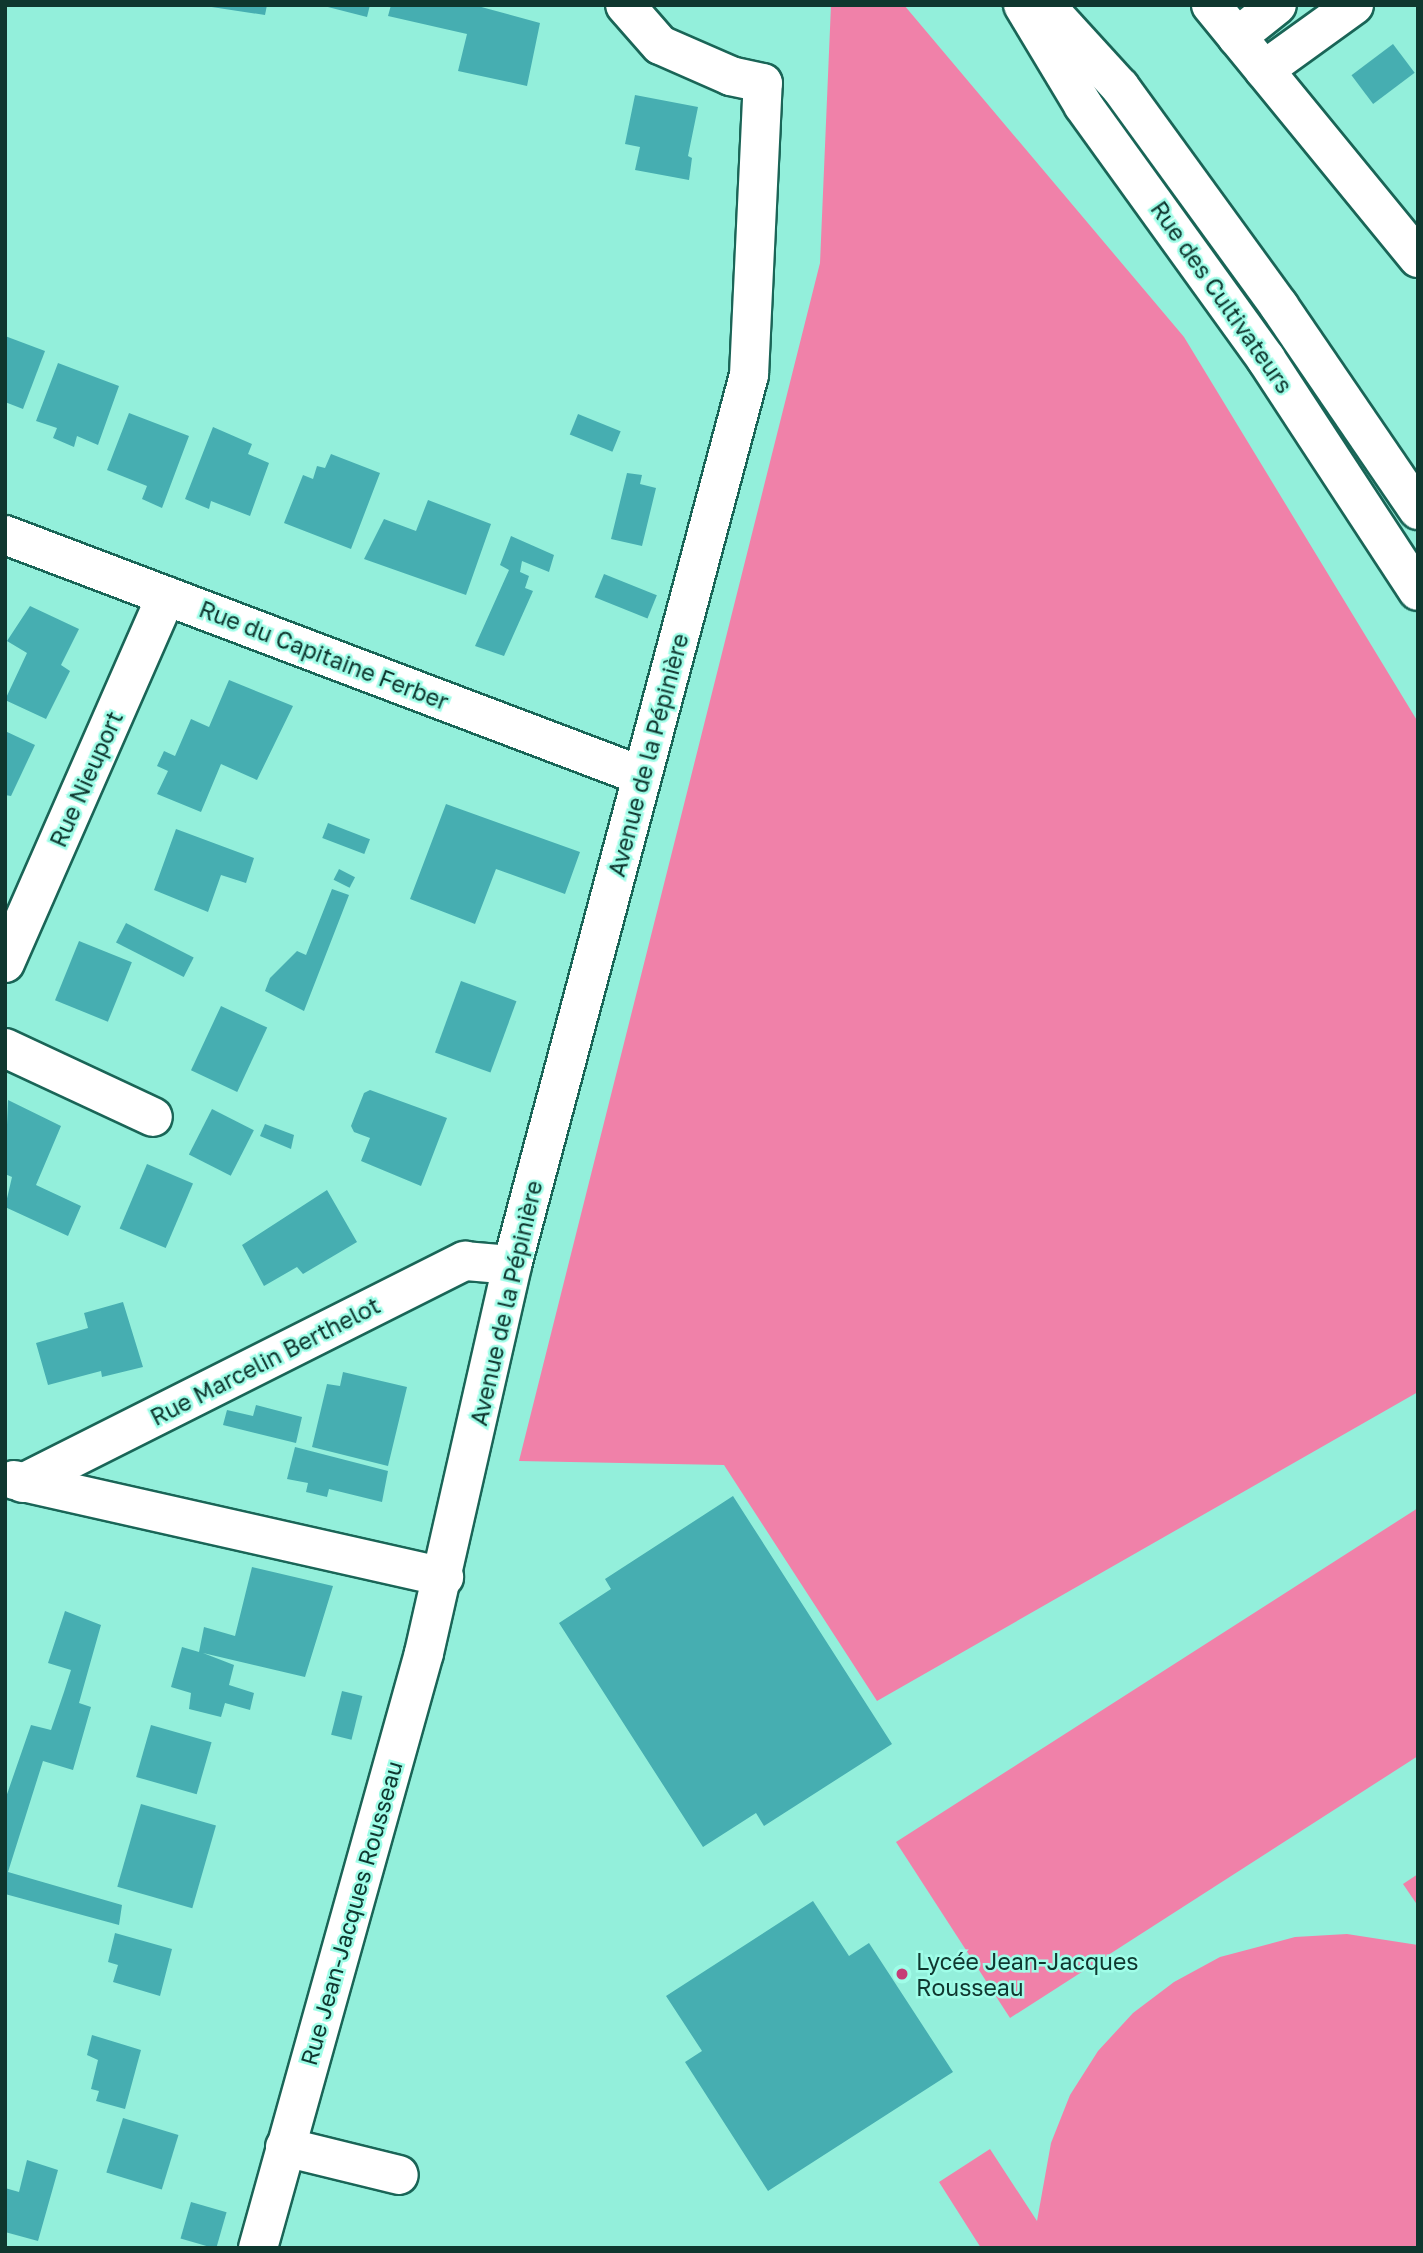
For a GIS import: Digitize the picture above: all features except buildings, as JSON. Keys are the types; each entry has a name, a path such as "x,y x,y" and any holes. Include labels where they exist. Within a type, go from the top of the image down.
{"street":[{"name":"Avenue de la Pépinière","path":"444,1577 512,1265 749,375 763,83 731,76 660,45 625,5"},
{"name":"Rue des Cultivateurs","path":"1023,5 1083,105 1266,359 1418,591"},
{"name":"Rue des Cultivateurs","path":"1045,5 1120,87 1210,208 1418,510"},
{"path":"1211,5 1418,258"},
{"path":"1237,37 1277,5"},
{"path":"1264,70 1354,5"},
{"name":"Rue du Capitaine Ferber","path":"5,535 642,776"},
{"name":"Rue Nieuport","path":"5,963 166,596"},
{"path":"5,1048 153,1117"},
{"name":"Rue Marcelin Berthelot","path":"14,1480 465,1261 512,1265"},
{"name":"Rue Marcelin Berthelot","path":"14,1480 444,1577"},
{"name":"Rue Jean-Jacques Rousseau","path":"258,2248 444,1577"},
{"path":"285,2147 399,2175"}],"shaded area":[{"path":"831,5 904,5 1184,337 1418,722 1418,1392 877,1701 724,1465 519,1461 820,263"},
{"path":"1418,1508 1418,1756 1010,2018 896,1842"},
{"path":"1418,1874 1418,1906 1403,1884"},
{"path":"1347,1934 1418,1945 1418,2248 981,2248 939,2182 990,2149 1037,2221 1051,2143 1070,2095 1098,2051 1133,2013 1174,1982 1220,1957 1295,1937"}],"place":[{"name":"Lycée Jean-Jacques Rousseau","path":"902,1974"}]}
